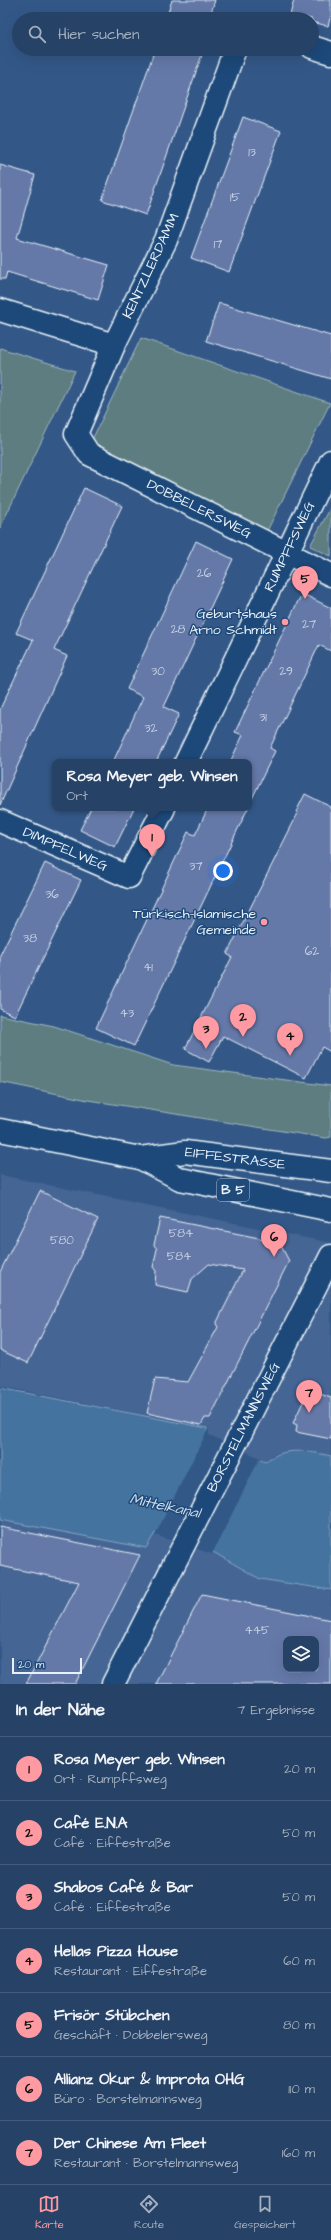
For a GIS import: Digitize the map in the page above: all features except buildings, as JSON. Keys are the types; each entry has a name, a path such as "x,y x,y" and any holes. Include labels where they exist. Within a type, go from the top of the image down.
{"street":[{"path":"319,49 331,53"},
{"name":"KENTZLERDAMM","path":"76,434 114,345 166,240 232,56"},
{"path":"0,310 114,345"},
{"name":"DOBBELERSWEG","path":"76,434 88,454 331,575"},
{"name":"RUMPFFSWEG","path":"187,759 331,461"},
{"name":"DIMPFELWEG","path":"0,821 130,877 163,811"},
{"name":"EIFFESTRASSE","path":"0,1130 140,1158 180,1179 331,1210"},
{"name":"EIFFESTRASSE","path":"140,1158 185,1152 331,1171"},
{"name":"BORSTELMANNSWEG","path":"113,1684 331,1256"}],"shaded area":[{"path":"0,1175 331,1243 331,1456 303,1450 274,1454 265,1462 207,1436 207,1428 0,1386"},
{"path":"0,1520 146,1548 154,1532 213,1552 260,1579 331,1591 331,1684 0,1684"}],"green space":[{"path":"141,338 330,403 267,531 89,446"},
{"path":"0,348 75,371 0,528"},
{"path":"331,507 331,556 310,546"},
{"path":"0,1015 54,1026 173,1065 331,1086 331,1137 326,1138 88,1100 0,1082"}],"water":[{"name":"Mittelkanal","path":"0,1388 207,1428 207,1436 265,1462 280,1454 296,1451 305,1451 331,1456 331,1590 260,1579 213,1552 155,1533 146,1548 0,1520"}],"pier":[{"path":"209,1427 209,1435 260,1458 212,1554 155,1535"}],"place":[{"name":"Frisör Stübchen","path":"305,599"},
{"name":"Geburtshaus Arno Schmidt","path":"285,622"},
{"name":"Rosa Meyer geb. Winsen","path":"152,857"},
{"name":"Türkisch-Islamische Gemeinde","path":"264,922"},
{"name":"Café E.N.A","path":"243,1037"},
{"name":"Shabos Café & Bar","path":"206,1049"},
{"name":"Hellas Pizza House","path":"290,1056"},
{"name":"Allianz Okur & Improta OHG","path":"274,1257"},
{"name":"Der Chinese Am Fleet","path":"309,1413"}]}
